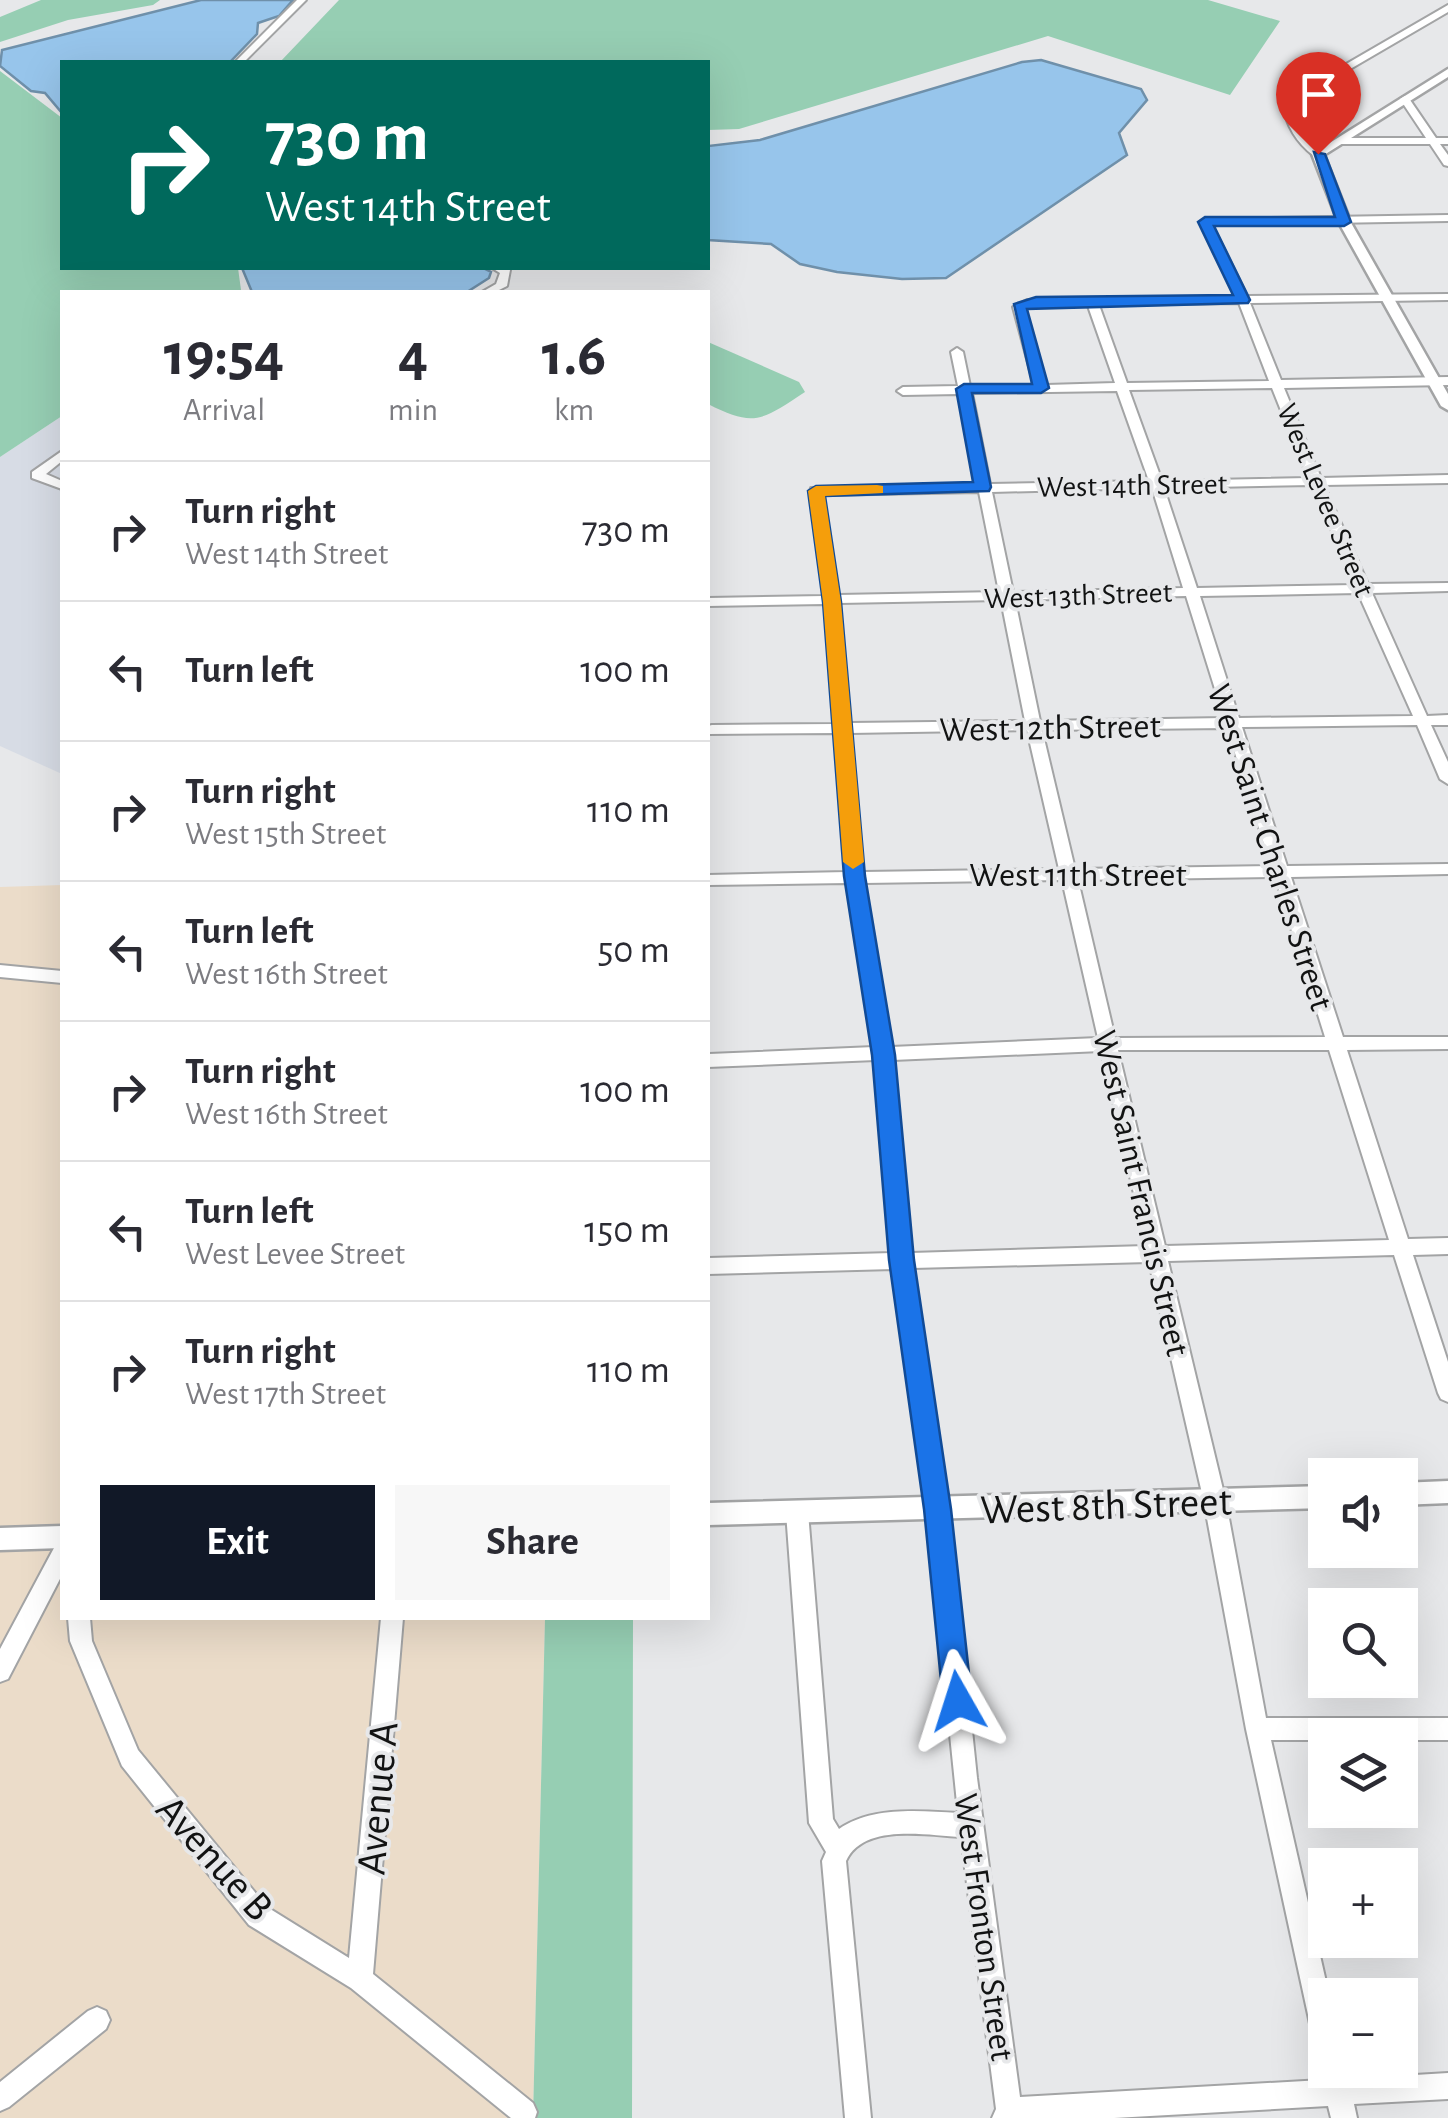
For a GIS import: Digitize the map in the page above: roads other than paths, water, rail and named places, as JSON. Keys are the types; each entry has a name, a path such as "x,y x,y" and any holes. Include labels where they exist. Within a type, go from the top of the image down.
{"street":[{"path":"241,60 302,0"},
{"path":"1448,8 1288,104 1289,116 1306,147 1318,154 1344,222 1442,381 1448,406"},
{"path":"1318,154 1442,80 1448,72"},
{"path":"1406,99 1448,163"},
{"path":"1340,141 1448,140"},
{"path":"1344,222 1448,218"},
{"name":"West Levee Street","path":"1344,222 1205,222 1243,300 1316,482 1448,779"},
{"path":"491,290 500,286 506,272 502,270"},
{"path":"1041,388 1019,307 1036,302 1448,296"},
{"name":"West Saint Charles Street","path":"1092,302 1156,485 1448,1392"},
{"name":"West Saint Francis Street","path":"958,352 1066,874 1215,1502 1257,1729 1313,1978"},
{"path":"903,390 1442,381"},
{"path":"60,457 37,474 60,484"},
{"name":"West 14th Street","path":"816,491 1448,480"},
{"name":"West Fronton Street","path":"816,491 832,602 855,876 884,1055 902,1260 938,1509 1007,2115"},
{"name":"West 13th Street","path":"710,602 1448,587"},
{"name":"West 12th Street","path":"712,730 1448,720"},
{"name":"West 11th Street","path":"710,880 1448,869"},
{"path":"0,971 60,978"},
{"path":"710,1061 1107,1044 1448,1043"},
{"path":"710,1266 1448,1246"},
{"path":"1418,1493 1448,1492"},
{"name":"West 8th Street","path":"710,1514 1308,1498"},
{"path":"797,1512 821,1823 839,1850"},
{"path":"0,1540 60,1538"},
{"path":"0,1671 60,1559"},
{"name":"Avenue B","path":"79,1620 80,1642 130,1758 258,1916 360,1978 524,2112"},
{"name":"Avenue A","path":"360,1978 392,1620"},
{"path":"1257,1729 1448,1729"},
{"path":"858,2118 834,1861 845,1838 869,1828 917,1823 972,1826"},
{"path":"0,2098 97,2020"},
{"path":"1007,2115 1308,2083"},
{"path":"1418,2084 1448,2086"},
{"path":"1338,2088 1344,2118"}],"water":[{"path":"201,0 293,0 279,16 258,23 257,34 232,60 60,60 60,111 45,93 31,91 0,66 2,50"},
{"path":"1041,60 1141,89 1147,100 1119,133 1127,155 946,278 902,279 837,272 800,264 771,244 710,240 710,146 760,140 1022,62"},
{"path":"243,270 491,272 489,278 470,290 251,290"}]}
